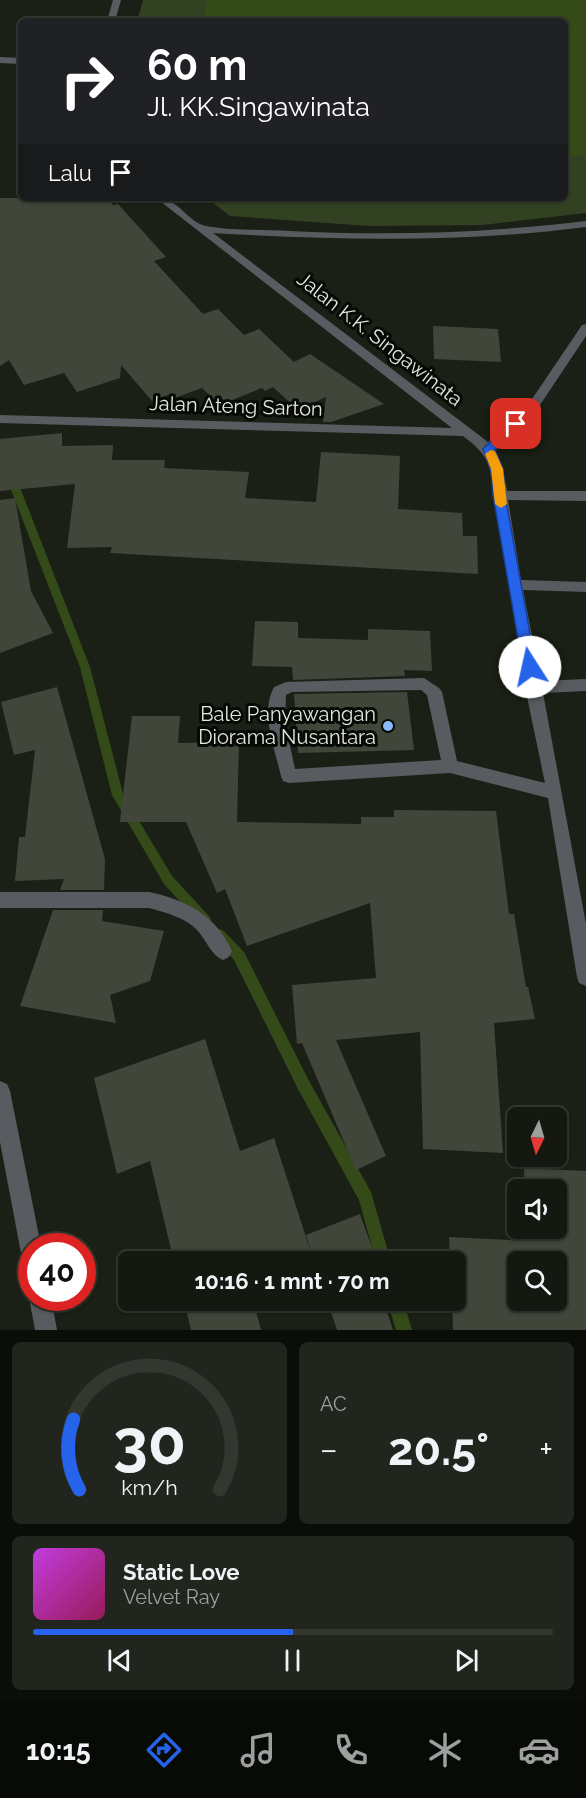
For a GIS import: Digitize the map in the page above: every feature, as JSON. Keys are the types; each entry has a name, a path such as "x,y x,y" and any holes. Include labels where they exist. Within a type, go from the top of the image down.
{"street":[{"path":"112,18 117,0"},
{"path":"0,60 18,61"},
{"name":"Jalan K.K. Singawinata","path":"165,201 488,449"},
{"path":"204,229 351,237 492,236 586,224"},
{"path":"586,327 530,411 488,449 497,469 499,495 533,687 555,792 586,977"},
{"name":"Jalan Ateng Sarton","path":"2,418 466,432"},
{"path":"499,495 586,496"},
{"path":"515,585 586,587"},
{"path":"450,766 434,692 424,684 291,686 279,691 275,702 284,757 290,776 450,766 555,792"},
{"path":"533,687 586,685"},
{"path":"0,900 149,900 170,906 202,922 223,951"},
{"path":"0,1091 28,1233"},
{"path":"42,1311 46,1330"}],"shaded area":[{"path":"143,0 586,0 586,213 483,225 369,226 230,216 211,201 568,201 568,18 138,18"},
{"path":"207,0 586,0 586,154 568,158 568,18 204,18"}],"building":[{"path":"0,198 18,198 18,201 110,201 113,205 118,204 166,257 154,261 203,314 218,309 244,335 259,329 294,362 310,354 384,404 331,422 323,422 326,397 298,410 273,387 265,391 262,388 220,405 202,388 172,399 168,395 152,401 121,365 120,378 77,392 64,373 24,385 9,360 0,366"},
{"path":"433,326 498,329 501,362 434,359"},
{"path":"62,433 62,446 113,445 112,460 165,460 164,468 249,472 245,498 316,502 321,452 400,456 398,509 462,513 463,536 477,536 478,574 110,553 112,547 67,548 75,484 0,491 0,439"},
{"path":"15,498 31,591 53,633 0,653 0,500"},
{"path":"255,621 298,622 298,638 368,640 368,629 430,631 432,671 404,670 405,676 293,680 292,667 252,666"},
{"path":"57,687 105,859 104,890 60,890 64,879 15,881 19,837 25,837 35,750 14,755 1,702"},
{"path":"407,692 414,750 298,753 294,694"},
{"path":"132,716 180,716 178,743 239,742 237,822 361,824 361,817 394,817 394,810 496,811 509,914 514,914 526,987 528,987 535,1019 494,1023 503,1153 423,1149 420,1032 336,1040 386,1156 356,1170 302,1043 297,1044 292,985 376,978 370,903 247,946 225,889 217,893 186,822 120,822"},
{"path":"53,910 103,910 102,921 164,931 150,981 110,995 116,1023 20,1006"},
{"path":"205,1039 240,1151 274,1138 310,1251 171,1251 150,1161 117,1174 94,1078"},
{"path":"524,1168 586,1171 586,1330 453,1330 452,1311 466,1311 466,1251 450,1251 449,1237 529,1241 529,1239 567,1239 567,1179 524,1179"},
{"path":"360,1214 373,1251 311,1251 306,1235"},
{"path":"187,1311 256,1311 261,1330 191,1330"},
{"path":"331,1311 387,1311 393,1330 337,1330"}],"waterway":[{"path":"11,477 85,667 118,795 168,880 205,920"},
{"path":"220,935 239,956 303,1084 366,1197 381,1251"},
{"path":"398,1311 404,1330"}],"slow traffic":[{"path":"491,454 497,469 501,504"}],"place":[{"name":"Bale Panyawangan Diorama Nusantara","path":"388,726"}],"route":[{"path":"516,424 488,449 497,469 499,495 530,667"}]}
